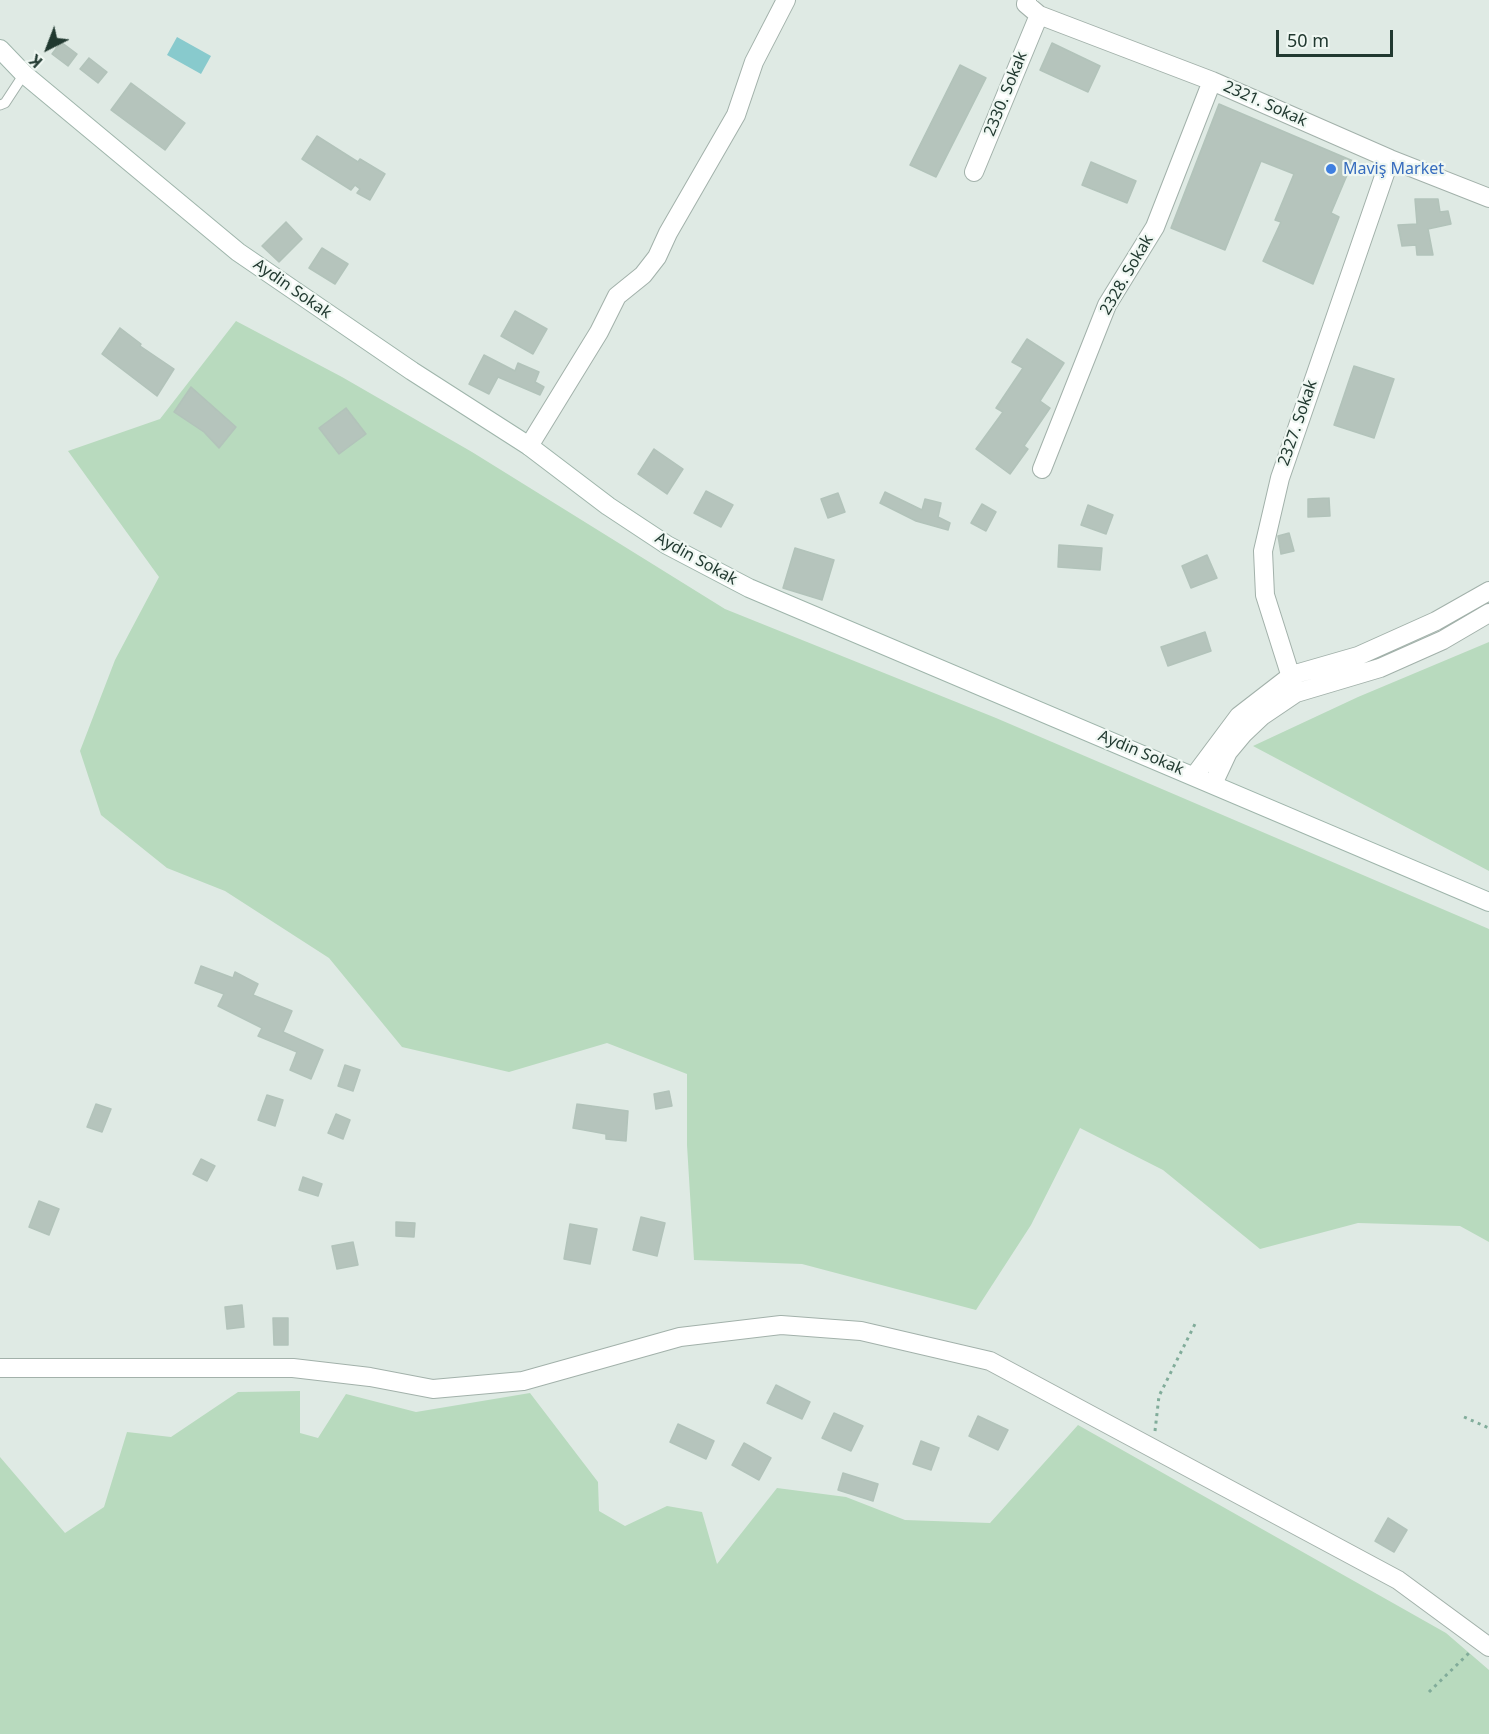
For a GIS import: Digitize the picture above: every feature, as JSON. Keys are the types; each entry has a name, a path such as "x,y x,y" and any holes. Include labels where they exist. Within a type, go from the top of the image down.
{"street":[{"path":"529,446 599,332 617,296 643,275 657,257 668,233 736,115 754,62 786,0"},
{"path":"1027,0 1026,4 1039,15"},
{"name":"2321. Sokak","path":"1039,15 1212,81 1390,159 1489,198"},
{"name":"2330. Sokak","path":"974,172 1039,15"},
{"name":"Aydin Sokak","path":"0,50 24,74 238,252 412,371 529,446 609,506 667,545 749,588 1195,775 1489,902"},
{"name":"2328. Sokak","path":"1042,469 1107,305 1155,227 1212,81"},
{"name":"2327. Sokak","path":"1296,693 1265,595 1263,551 1280,478 1390,159"},
{"path":"1195,775 1239,716 1292,675 1358,656 1436,621 1489,591"},
{"path":"1214,784 1228,753 1243,734 1262,716 1296,693 1380,668 1443,640 1489,614"},
{"path":"0,1368 293,1368 370,1377 434,1389 523,1381 680,1337 781,1325 861,1331 990,1361 1153,1446 1398,1580 1485,1644"}],"lane":[{"path":"0,105 5,103 24,74"}],"path":[{"path":"1153,1446 1159,1396 1195,1324"},
{"path":"1464,1417 1489,1428"},
{"path":"1430,1692 1485,1644"}],"green space":[{"path":"236,321 342,377 472,452 725,609 996,718 1489,929 1489,1242 1460,1226 1358,1223 1260,1249 1163,1170 1080,1128 1031,1225 976,1310 802,1264 694,1260 687,1145 687,1074 607,1043 509,1072 402,1047 329,958 225,891 167,868 101,815 80,751 115,660 159,577 68,451 160,419"},
{"path":"1489,642 1489,871 1253,746 1358,697"},
{"path":"300,1391 300,1433 318,1438 346,1394 416,1412 530,1393 598,1482 599,1511 625,1526 667,1506 702,1512 717,1564 777,1488 846,1497 905,1520 990,1523 1078,1425 1446,1633 1489,1670 1489,1734 0,1734 0,1457 65,1533 104,1507 127,1432 171,1437 238,1392"}],"water":[{"path":"177,37 211,56 201,74 167,55"}],"building":[{"path":"61,42 77,54 68,66 52,54"},
{"path":"1052,43 1100,66 1088,92 1040,70"},
{"path":"89,58 107,72 98,83 80,69"},
{"path":"960,65 986,78 936,177 910,165"},
{"path":"131,83 185,123 165,150 111,110"},
{"path":"1219,104 1353,161 1331,213 1339,217 1313,284 1263,261 1281,222 1275,220 1294,174 1261,161 1225,250 1171,228"},
{"path":"317,136 358,162 360,159 385,174 370,200 357,193 360,189 355,185 351,190 302,159"},
{"path":"1091,162 1136,181 1127,203 1082,185"},
{"path":"1415,199 1438,199 1440,212 1448,211 1451,224 1428,229 1433,255 1417,255 1416,245 1402,246 1398,225 1417,224"},
{"path":"286,222 302,239 279,262 262,246"},
{"path":"322,248 348,264 335,284 309,268"},
{"path":"515,311 547,329 533,354 501,336"},
{"path":"120,328 141,344 140,346 174,369 157,396 102,354"},
{"path":"1027,339 1064,363 1040,401 1050,408 1024,446 1028,449 1010,474 976,449 1003,412 996,408 1023,368 1012,362"},
{"path":"484,355 515,371 518,363 539,372 535,382 544,387 540,395 498,377 489,394 469,384"},
{"path":"1354,366 1394,379 1374,438 1334,425"},
{"path":"191,387 236,427 219,448 204,432 174,412"},
{"path":"346,408 366,434 339,454 319,428"},
{"path":"654,449 683,469 667,494 638,474"},
{"path":"706,491 733,505 721,527 694,513"},
{"path":"885,492 922,510 925,499 941,503 938,517 950,523 948,530 916,521 880,503"},
{"path":"838,493 845,512 828,518 821,499"},
{"path":"1329,498 1330,516 1308,517 1308,499"},
{"path":"982,504 996,512 986,531 971,523"},
{"path":"1088,505 1113,515 1106,534 1081,525"},
{"path":"1289,533 1294,551 1281,554 1278,536"},
{"path":"1059,545 1102,548 1100,570 1058,567"},
{"path":"795,548 834,560 822,600 783,588"},
{"path":"1207,555 1217,578 1191,588 1182,566"},
{"path":"1205,632 1211,651 1168,666 1161,647"},
{"path":"201,966 233,978 235,972 258,984 253,995 292,1011 283,1032 323,1050 311,1079 290,1070 297,1052 258,1036 262,1028 218,1006 224,994 195,983"},
{"path":"345,1065 360,1070 353,1091 338,1086"},
{"path":"669,1091 672,1106 656,1109 654,1094"},
{"path":"267,1095 283,1100 275,1126 258,1120"},
{"path":"96,1104 111,1109 102,1132 87,1127"},
{"path":"577,1104 628,1111 626,1141 606,1139 606,1134 573,1128"},
{"path":"336,1114 350,1120 343,1139 328,1133"},
{"path":"201,1159 215,1166 207,1181 193,1174"},
{"path":"303,1177 322,1184 318,1196 299,1190"},
{"path":"39,1201 59,1209 49,1235 29,1227"},
{"path":"641,1217 665,1223 657,1256 633,1250"},
{"path":"396,1222 415,1223 414,1237 396,1236"},
{"path":"570,1224 597,1229 590,1264 564,1259"},
{"path":"353,1242 358,1265 337,1269 332,1246"},
{"path":"242,1305 244,1327 227,1329 225,1307"},
{"path":"273,1318 288,1318 288,1345 274,1345"},
{"path":"776,1385 810,1402 802,1419 767,1403"},
{"path":"834,1413 863,1426 851,1451 822,1438"},
{"path":"978,1416 1008,1430 998,1450 969,1436"},
{"path":"678,1424 714,1441 706,1459 670,1442"},
{"path":"921,1441 939,1448 931,1470 913,1464"},
{"path":"744,1443 771,1458 759,1480 732,1465"},
{"path":"843,1473 878,1484 873,1501 838,1490"},
{"path":"1388,1518 1407,1530 1394,1552 1375,1541"}],"place":[{"name":"Maviş Market","path":"1331,169"}]}
